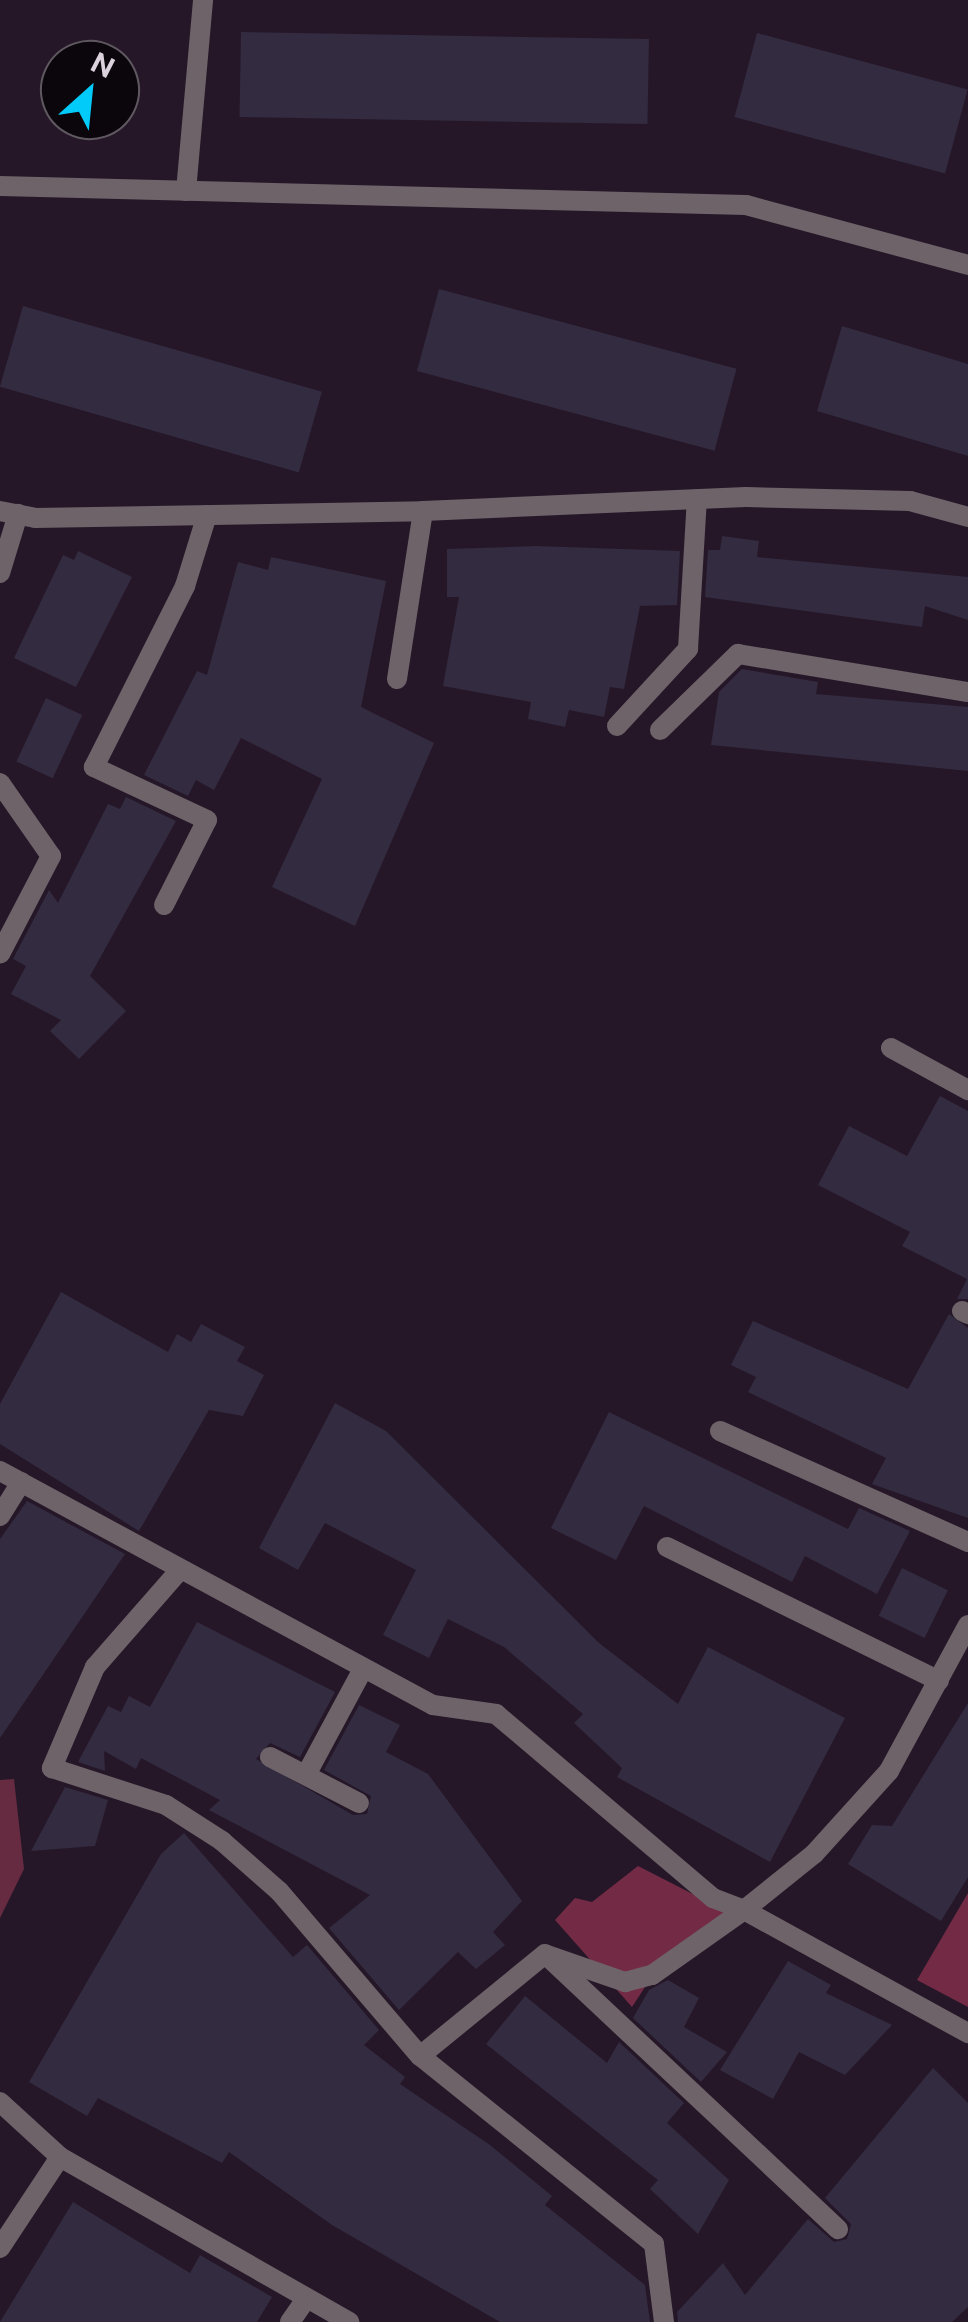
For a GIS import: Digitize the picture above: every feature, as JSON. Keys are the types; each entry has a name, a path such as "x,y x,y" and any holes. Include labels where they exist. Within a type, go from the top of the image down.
{"street":[{"path":"186,191 203,0"},
{"path":"0,186 746,205 968,266"},
{"path":"617,726 688,650 697,499"},
{"path":"0,573 9,512 423,511 697,499 910,501 968,516"},
{"path":"396,679 423,511"},
{"path":"164,905 207,820 94,768 185,586 207,514"},
{"path":"660,730 738,654 968,692"},
{"path":"0,784 51,856 0,954"},
{"path":"891,1048 968,1090"},
{"path":"720,1431 968,1542"},
{"path":"0,1471 433,1705 496,1714 713,1898 744,1910 968,2033"},
{"path":"0,1516 20,1482"},
{"path":"667,1548 938,1682"},
{"path":"179,1571 95,1668 52,1768 115,1783 222,1841 279,1891 420,2056 654,2244 664,2322"},
{"path":"545,1954 625,1982 652,1975 744,1910 814,1854 888,1771 968,1625"},
{"path":"306,1775 363,1669"},
{"path":"270,1757 359,1803"},
{"path":"420,2056 545,1954"},
{"path":"545,1954 838,2229"},
{"path":"0,2102 60,2157 349,2322"},
{"path":"0,2248 60,2157"},
{"path":"290,2322 306,2299"}],"shaded area":[{"path":"14,1779 24,1869 0,1918 0,1780"},
{"path":"638,1866 728,1912 660,1964 632,2007 555,1920 575,1898 592,1902"},
{"path":"968,1893 968,2007 917,1980"}],"building":[{"path":"241,32 649,39 647,124 240,117"},
{"path":"757,33 968,89 945,173 734,117"},
{"path":"439,289 737,369 715,451 417,371"},
{"path":"23,306 322,392 299,472 0,387"},
{"path":"842,326 968,364 968,456 817,411"},
{"path":"722,536 759,541 757,557 968,577 968,620 925,606 922,627 705,597 708,550 720,550"},
{"path":"536,546 680,551 677,605 640,606 624,689 610,687 604,717 569,710 565,727 528,719 531,702 443,686 459,597 447,597 447,549"},
{"path":"78,551 132,577 76,687 14,658 63,555 74,560"},
{"path":"271,557 386,581 361,707 434,743 355,926 272,887 322,779 241,738 214,790 196,780 188,796 144,775 197,671 207,675 238,562 268,570"},
{"path":"742,669 818,682 816,694 968,707 968,771 711,745 719,692"},
{"path":"46,698 82,715 53,778 16,761"},
{"path":"126,797 176,821 90,976 126,1011 79,1059 50,1031 61,1020 11,994 26,966 13,959 49,890 58,903 108,804 120,809"},
{"path":"940,1096 968,1111 968,1299 957,1299 967,1279 902,1246 910,1232 818,1185 849,1126 907,1156"},
{"path":"61,1292 168,1352 177,1334 191,1342 201,1324 245,1347 237,1361 264,1375 243,1416 209,1410 139,1531 0,1444 0,1404"},
{"path":"949,1314 968,1328 968,1518 872,1484 886,1458 748,1392 756,1377 731,1365 753,1321 908,1389"},
{"path":"335,1403 386,1431 599,1643 678,1704 708,1647 845,1718 770,1862 617,1777 622,1768 574,1723 583,1714 504,1647 448,1619 429,1658 383,1635 416,1570 325,1523 298,1570 259,1548"},
{"path":"609,1412 848,1529 859,1508 910,1531 877,1594 805,1556 792,1582 644,1506 616,1560 551,1528"},
{"path":"27,1501 125,1554 0,1738 0,1539"},
{"path":"902,1568 948,1590 925,1638 879,1616"},
{"path":"197,1622 335,1692 300,1757 270,1743 256,1759 353,1815 367,1814 371,1796 324,1770 359,1705 400,1725 386,1752 428,1774 522,1901 493,1932 505,1945 476,1969 458,1952 399,2010 329,1928 370,1895 209,1810 220,1800 141,1758 136,1769 104,1751 105,1771 78,1762 108,1706 121,1712 129,1696 150,1707"},
{"path":"968,1703 968,1877 941,1921 848,1864 872,1825 892,1826"},
{"path":"65,1787 108,1800 95,1846 31,1851"},
{"path":"184,1833 293,1957 307,1945 379,2030 364,2045 405,2077 400,2084 490,2145 552,2196 545,2205 645,2285 650,2322 500,2322 332,2225 229,2152 222,2163 98,2098 87,2116 29,2082 161,1854"},
{"path":"788,1961 831,1985 826,1993 892,2025 845,2075 799,2052 773,2099 720,2070"},
{"path":"668,1980 699,1998 684,2027 727,2052 701,2082 633,2018 649,1990"},
{"path":"525,1996 607,2063 619,2042 684,2103 667,2123 729,2180 698,2234 650,2189 658,2180 486,2044"},
{"path":"933,2068 968,2103 968,2307 952,2322 678,2322 677,2312 723,2263 745,2295 808,2219 834,2242 847,2239 851,2224 825,2198"},
{"path":"73,2202 190,2273 200,2255 272,2297 257,2322 0,2322"}]}
